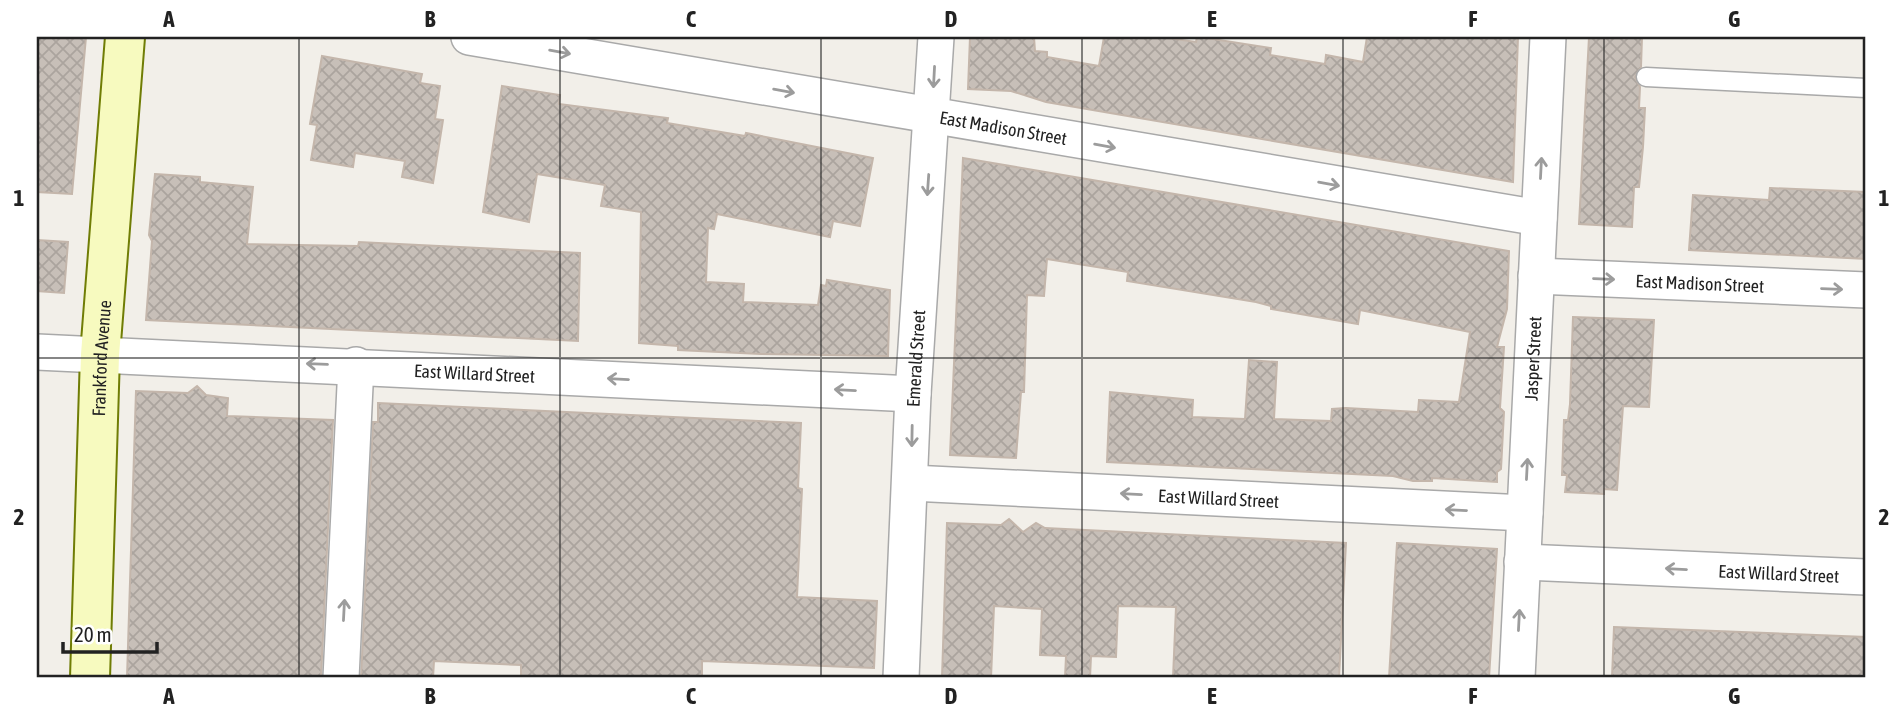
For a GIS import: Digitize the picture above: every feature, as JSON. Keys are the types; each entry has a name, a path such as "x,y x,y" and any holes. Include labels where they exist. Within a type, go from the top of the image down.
{"main road":[{"name":"Frankford Avenue","path":"90,678 100,355 125,37"}],"street":[{"name":"East Madison Street","path":"468,37 1539,218"},
{"name":"Emerald Street","path":"901,678 913,394 936,37"},
{"name":"Jasper Street","path":"1517,678 1548,37"},
{"name":"East Madison Street","path":"1536,276 1866,290"},
{"name":"East Willard Street","path":"37,352 356,365 913,394"},
{"path":"341,678 356,365"},
{"name":"East Willard Street","path":"911,483 1525,513"},
{"name":"East Willard Street","path":"1522,562 1866,577"}],"lane":[{"path":"1646,77 1866,88"}],"building":[{"path":"37,37 86,37 72,194 37,192"},
{"path":"970,37 1034,37 1035,51 1047,52 1047,57 1099,66 1104,37 1161,37 1196,42 1197,37 1200,37 1271,48 1270,55 1325,64 1326,55 1363,62 1367,37 1518,37 1513,182 1046,102 1011,91 968,89"},
{"path":"1589,37 1642,37 1641,67 1635,77 1640,87 1639,108 1645,108 1643,147 1639,187 1634,187 1632,227 1579,224"},
{"path":"322,56 422,74 420,83 440,86 435,119 443,120 433,183 402,177 405,161 355,153 353,167 311,160 317,125 310,124"},
{"path":"502,86 560,95 559,104 668,118 667,123 745,136 746,133 873,158 860,226 833,221 830,237 717,214 714,229 708,228 706,282 744,284 743,302 818,305 821,285 826,286 827,280 890,290 888,356 678,350 678,346 639,343 641,212 601,206 605,185 537,174 529,222 483,212"},
{"path":"963,158 1509,251 1507,309 1497,347 1504,347 1500,408 1504,412 1501,469 1497,472 1497,482 1432,478 1432,481 1413,481 1393,476 1107,462 1110,392 1193,400 1192,417 1245,419 1249,360 1277,362 1274,419 1331,421 1332,409 1346,408 1418,412 1419,400 1459,402 1470,332 1360,310 1358,324 1271,309 1271,306 1256,302 1127,281 1128,272 1047,259 1044,296 1027,295 1024,392 1021,392 1016,458 950,455"},
{"path":"155,174 200,177 200,182 253,187 247,244 358,246 359,242 580,253 578,341 146,320 152,241 149,235"},
{"path":"1770,188 1866,192 1866,259 1689,250 1693,195 1769,200"},
{"path":"37,240 68,242 64,293 37,291"},
{"path":"1573,317 1654,320 1649,407 1623,406 1617,490 1604,489 1604,494 1565,492 1567,475 1562,475 1564,420 1568,420 1570,404"},
{"path":"197,386 206,395 228,398 227,416 333,420 321,678 127,678 136,391 188,393"},
{"path":"378,403 801,423 798,488 802,489 797,597 877,601 874,668 702,661 702,678 521,678 521,665 434,661 433,678 361,678 373,422 378,422"},
{"path":"1009,519 1023,532 1036,523 1045,528 1346,543 1339,678 1173,678 1176,607 1118,606 1116,657 1091,656 1090,678 1065,678 1066,656 1040,655 1042,609 994,606 991,678 942,678 947,523 1001,525"},
{"path":"1397,543 1497,549 1489,678 1389,678"},
{"path":"1614,627 1866,637 1866,678 1612,678"}]}
